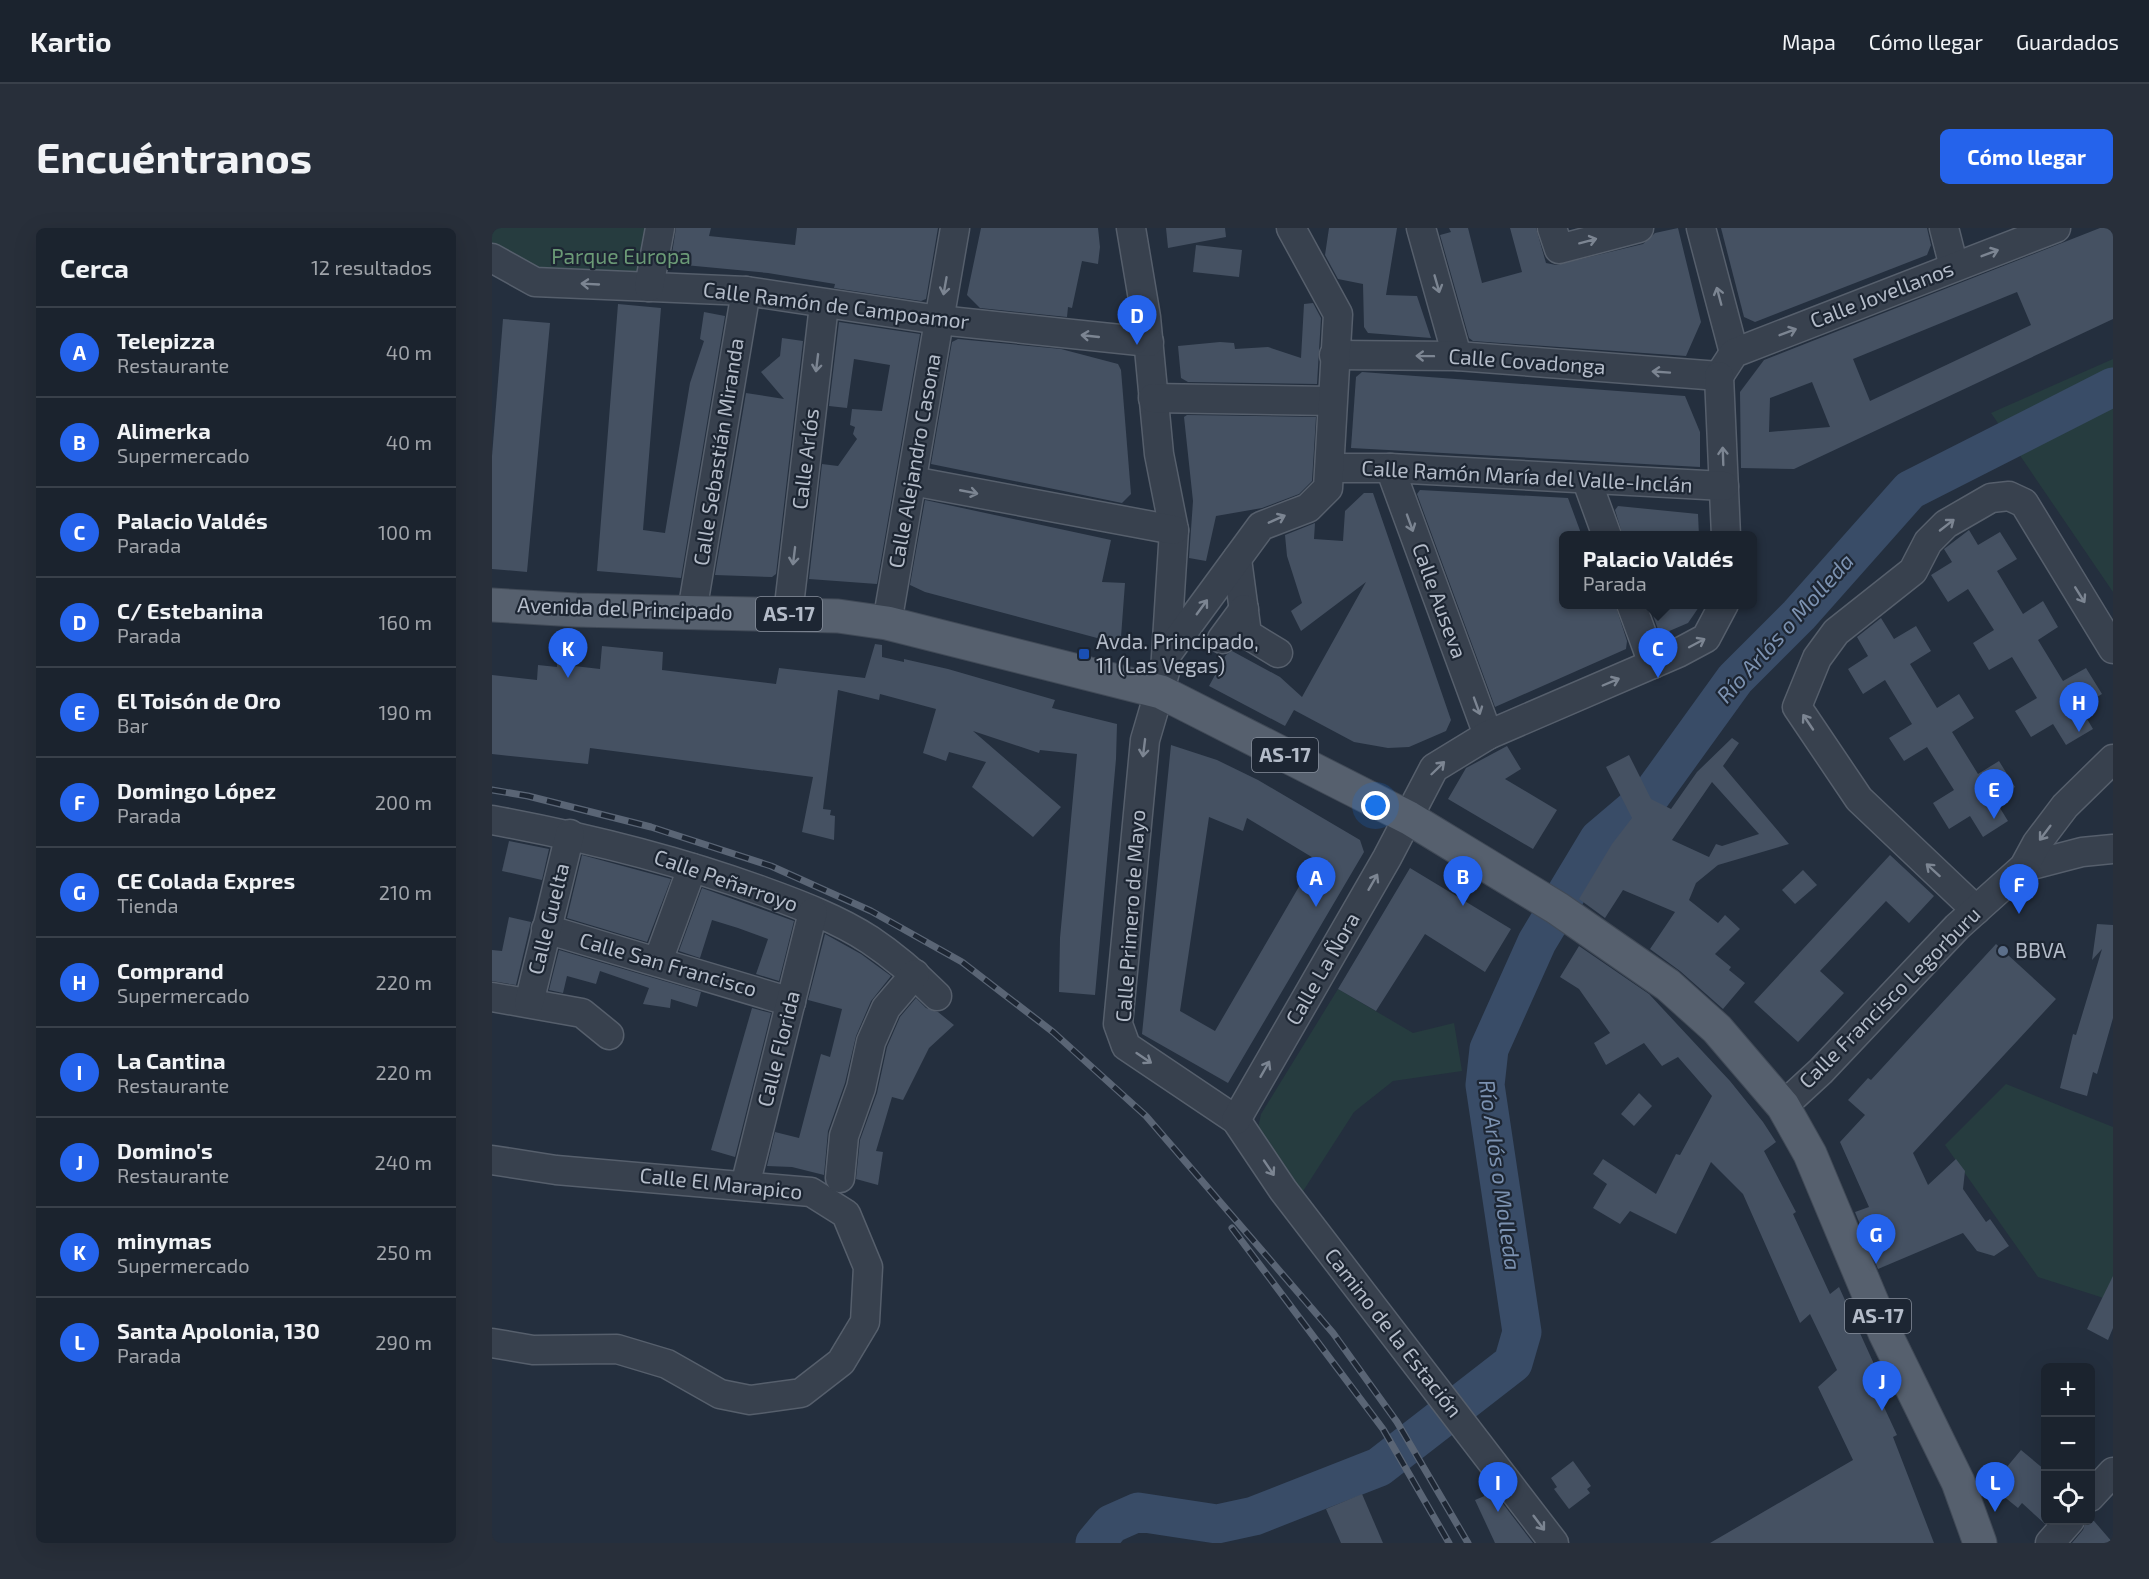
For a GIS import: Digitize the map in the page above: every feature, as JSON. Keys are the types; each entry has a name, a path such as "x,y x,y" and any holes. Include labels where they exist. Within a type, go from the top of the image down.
{"main road":[{"name":"Avenida del Principado","path":"492,605 576,610 838,616 887,623 1161,693 1409,818 1591,930 1668,985 1718,1029 1783,1106"},
{"name":"AS-17","path":"1783,1106 1810,1154 1885,1333 1958,1482 1980,1543"}],"street":[{"path":"649,287 660,228"},
{"name":"Calle Alejandro Casona","path":"887,623 955,228"},
{"name":"Calle Primero de Mayo","path":"1131,228 1149,342 1159,454 1174,530 1167,654 1161,693 1145,740 1118,1024 1126,1046 1236,1120"},
{"path":"1167,654 1261,526 1281,516 1308,508 1328,488 1338,314 1291,228"},
{"path":"1421,228 1457,356"},
{"path":"1552,228 1558,249 1639,228"},
{"path":"1701,228 1727,365 1724,486 1726,531"},
{"path":"1944,228 1954,267"},
{"name":"Calle Jovellanos","path":"1727,365 1954,267 2056,228"},
{"name":"Calle Ramón de Campoamor","path":"492,258 535,282 746,291 824,305 939,320 1149,342"},
{"name":"Calle Sebastián Miranda","path":"692,612 746,291"},
{"name":"Calle Arlós","path":"788,614 824,305"},
{"name":"Calle Covadonga","path":"1334,355 1457,356 1727,365"},
{"path":"1154,398 1332,401"},
{"name":"Calle Ramón María del Valle-Inclán","path":"1330,468 1390,468 1587,481 1724,486"},
{"name":"Calle Auseva","path":"1390,468 1488,735"},
{"path":"912,481 1174,530"},
{"path":"1587,481 1605,531"},
{"path":"1976,910 1858,799 1797,707 1817,658 1836,632 1913,571 1928,542 1946,524 1991,498 2009,496 2024,503 2113,649"},
{"path":"1237,559 1247,634 1278,653"},
{"path":"1222,639 1245,609"},
{"path":"1633,609 1653,664"},
{"name":"Calle La Ñora","path":"1236,1120 1409,818 1434,768 1488,735 1653,664 1706,638 1721,609"},
{"path":"2024,867 2037,843 2066,806 2113,759"},
{"path":"2066,806 2082,852"},
{"name":"Calle Peñarroyo","path":"492,820 570,834 692,868 813,912 869,939 915,975 937,996"},
{"name":"Calle Guelta","path":"529,1003 570,834"},
{"path":"2024,867 2082,852 2113,849"},
{"name":"Calle Francisco Legorburu","path":"1783,1106 1821,1071 1976,910 2024,867"},
{"path":"658,961 692,868"},
{"name":"Calle Florida","path":"745,1186 813,912"},
{"name":"Calle San Francisco","path":"546,929 791,1002"},
{"path":"840,1178 844,1136 861,1088 871,1042 886,1008 915,975"},
{"path":"492,997 582,1013 609,1035"},
{"name":"Camino de la Estación","path":"1236,1120 1283,1190 1554,1543"},
{"name":"Calle El Marapico","path":"492,1160 556,1170 810,1192 846,1214 868,1268 865,1322 842,1362 801,1393 750,1400 720,1394 667,1364 616,1349 533,1350 492,1343"},
{"path":"2095,1492 2113,1472"},
{"path":"2050,1543 2066,1525"}],"green space":[{"name":"Parque Europa","path":"492,228 660,228 649,287 535,282 492,258"},
{"path":"2113,359 2113,592 1991,413"},
{"path":"1338,989 1413,1033 1454,1023 1462,1071 1393,1081 1354,1112 1298,1199 1258,1128 1261,1114"},
{"path":"2006,1084 2113,1127 2113,1301 2038,1277 1945,1145"}],"building":[{"path":"676,228 711,228 709,236 795,245 797,228 938,228 926,299 921,301 834,288 835,284 768,273 674,264 671,260"},
{"path":"981,228 1098,228 1100,247 1098,264 1082,261 1072,308 1068,307 1067,317 980,308 967,295"},
{"path":"1166,228 1225,228 1226,237 1168,248"},
{"path":"1329,228 1397,228 1386,295 1417,296 1431,338 1368,333 1364,327 1363,284 1338,279 1325,255"},
{"path":"1449,228 1468,228 1482,283 1522,272 1510,228 1536,228 1546,263 1556,265 1643,244 1655,233 1678,228 1701,322 1686,356 1473,341 1469,338 1440,235 1451,232"},
{"path":"1721,228 1927,228 1931,245 1927,255 1755,322 1744,317"},
{"path":"2100,228 2113,228 2113,319 1794,469 1741,468 1740,392 1764,360","holes":["2017,292 2031,325 1870,401 1853,359","1812,382 1830,427 1769,432 1770,398"]},
{"path":"1196,245 1242,250 1239,277 1193,272"},
{"path":"1313,303 1321,318 1317,384 1188,382 1181,378 1178,346 1234,343 1235,349 1268,347 1301,358 1304,304"},
{"path":"618,304 661,308 643,530 665,533 690,383 704,341 700,339 704,312 725,316 681,578 597,571"},
{"path":"503,319 550,323 527,572 492,569 492,456"},
{"path":"839,322 920,334 877,584 809,579 822,464 838,466 857,439 853,434 855,427 850,425 852,409 882,411 890,365 854,359 847,408 829,406"},
{"path":"782,338 803,341 776,574 772,577 715,575 746,393 784,399 761,372 780,356"},
{"path":"958,339 1061,349 1118,364 1121,370 1131,494 1122,503 931,464 952,342"},
{"path":"1362,372 1685,396 1700,432 1700,467 1351,448 1356,377"},
{"path":"1187,415 1316,417 1312,481 1299,494 1262,508 1216,516 1206,561 1189,558 1193,501 1184,417"},
{"path":"1420,490 1568,498 1580,531 1559,531 1559,609 1617,609 1627,641 1626,649 1495,707 1417,494"},
{"path":"1364,493 1373,493 1451,720 1446,731 1409,747 1388,748 1354,742 1294,710 1285,726 1209,686 1226,655 1232,651 1280,677 1302,697 1366,582 1301,631 1291,611 1302,603 1287,556 1285,535 1315,523 1314,539 1343,541 1345,511"},
{"path":"925,500 1111,540 1102,582 1125,583 1121,637 1112,642 925,592 910,585"},
{"path":"1618,506 1698,514 1699,531 1621,531 1615,510"},
{"path":"1969,530 1978,545 2000,532 2017,559 1997,571 2023,614 2043,601 2058,627 2038,640 2063,681 2086,668 2102,694 2080,707 2093,729 2066,745 2053,724 2031,737 2015,711 2037,698 2012,657 1989,670 1973,643 1994,630 1968,589 1948,602 1931,575 1952,562 1944,549"},
{"path":"1651,609 1698,609 1688,623 1660,635"},
{"path":"1881,618 1894,639 1916,626 1931,651 1910,664 1937,708 1959,694 1974,718 1952,732 1978,774 1999,761 2015,787 1995,800 2008,821 1983,837 1970,816 1949,829 1933,803 1954,790 1927,747 1904,761 1889,738 1912,724 1885,680 1863,694 1848,669 1868,656 1857,637"},
{"path":"875,644 882,645 882,657 904,662 904,659 948,669 1055,700 1052,708 1117,724 1116,759 1095,995 1059,992 1060,938 1077,754 1040,750 1039,753 973,731 1061,807 1033,837 972,787 986,762 949,752 946,761 923,753 936,709 880,694 879,700 838,690 823,809 831,810 830,815 835,816 834,840 802,832 813,777 590,748 588,764 492,754 492,675 537,680 538,665 557,667 557,664 600,669 602,646 663,652 662,670 776,684 779,668 865,678"},
{"path":"1732,738 1739,743 1723,766 1789,844 1718,865 1696,883 1689,900 1718,923 1725,915 1740,929 1715,954 1745,983 1723,1009 1680,971 1650,949 1675,912 1623,890 1605,918 1579,899 1612,844 1632,818 1606,767 1629,755 1651,799 1671,809 1697,772","holes":["1712,782 1759,834 1722,846 1716,844 1709,857 1672,840"]},
{"path":"1171,745 1217,760 1258,780 1360,840 1364,852 1228,1083 1142,1034","holes":["1209,817 1243,831 1247,818 1315,859 1215,1031 1180,1011"]},
{"path":"1507,746 1521,769 1505,779 1557,810 1533,849 1448,799 1466,768"},
{"path":"509,841 549,849 542,880 502,871"},
{"path":"582,855 671,879 647,942 567,918"},
{"path":"1890,855 1934,896 1909,923 1886,901 1820,971 1844,993 1798,1042 1754,1002"},
{"path":"1410,868 1511,929 1485,972 1425,934 1376,1011 1338,989"},
{"path":"1803,870 1817,885 1795,904 1782,890"},
{"path":"702,888 794,921 779,981 756,974 768,939 712,920 700,958 679,951"},
{"path":"509,917 531,922 516,985 492,981 492,950 502,951"},
{"path":"2097,924 2113,925 2113,1018 2097,1074 2093,1072 2087,1096 2060,1088 2073,1034 2076,1035 2102,949 2092,960"},
{"path":"825,934 861,954 891,976 871,1001 856,1036 845,1083 828,1131 824,1175 792,1167 767,1166 775,1132 799,1138 821,1054 830,1057 842,1009 808,1000"},
{"path":"1996,944 2056,999 1913,1153 1928,1185 1956,1159 1965,1171 1963,1189 1986,1222 1990,1219 2009,1246 1994,1256 1977,1251 1963,1233 1878,1269 1855,1212 1869,1207 1840,1142 1865,1115 1848,1100 1868,1078 1871,1080"},
{"path":"1579,946 1649,994 1730,1081 1776,1142 1764,1151 1796,1212 1793,1214 1830,1294 1839,1287 1879,1375 1871,1379 1897,1435 1893,1437 1934,1543 1710,1543 1853,1460 1818,1387 1837,1370 1810,1314 1800,1323 1743,1194 1711,1162 1676,1234 1630,1211 1620,1224 1593,1208 1607,1184 1593,1174 1603,1159 1656,1194 1676,1154 1680,1155 1712,1096 1678,1057 1662,1066 1644,1043 1606,1065 1594,1043 1610,1033 1579,989 1560,977"},
{"path":"559,950 701,992 697,1007 671,999 670,1008 643,1004 649,988 600,971 596,984 567,976 563,993 549,990"},
{"path":"916,998 926,1008 938,1012 954,1025 929,1048 903,1100 892,1097 876,1151 883,1152 878,1185 856,1179 860,1140 877,1093 887,1047 900,1017"},
{"path":"752,1008 771,1013 735,1157 711,1150"},
{"path":"1639,1093 1652,1106 1634,1126 1621,1114"},
{"path":"2113,1276 2113,1328 2108,1340 2087,1329"},
{"path":"2021,1450 2041,1467 2041,1520 2022,1503 2018,1508 1991,1486"},
{"path":"1573,1461 1591,1486 1587,1489 1590,1493 1569,1509 1554,1489 1557,1487 1551,1478"},
{"path":"1494,1492 1533,1543 1495,1543 1475,1500"},
{"path":"1362,1494 1383,1543 1341,1543 1326,1509"},
{"path":"2095,1522 2113,1543 2072,1543 2085,1525 2095,1525"}],"waterway":[{"name":"Río Arlós o Molleda","path":"1095,1543 1111,1524 1138,1512 1217,1524 1254,1516 1379,1467 1513,1363 1522,1332 1485,1085 1489,1049 1537,942 1599,839 1652,794 1735,679 1799,615 1910,490 2113,387"}],"railway":[{"path":"492,790 528,796 651,827 771,866 871,911 962,962 1053,1032 1146,1116 1333,1333 1397,1422 1468,1543"},
{"path":"1232,1228 1383,1429 1449,1543"}],"place":[{"name":"C/ Estebanina","path":"1137,345"},
{"name":"Avda. Principado, 11 (Las Vegas)","path":"1084,654"},
{"name":"minymas","path":"568,678"},
{"name":"Palacio Valdés","path":"1658,678"},
{"name":"Comprand","path":"2079,732"},
{"name":"El Toisón de Oro","path":"1994,819"},
{"name":"Alimerka","path":"1463,906"},
{"name":"Telepizza","path":"1316,907"},
{"name":"Domingo López","path":"2019,914"},
{"name":"BBVA","path":"2003,951"},
{"name":"CE Colada Expres","path":"1876,1264"},
{"name":"Domino's","path":"1882,1411"},
{"name":"La Cantina","path":"1498,1512"},
{"name":"Santa Apolonia, 130","path":"1995,1512"}]}
